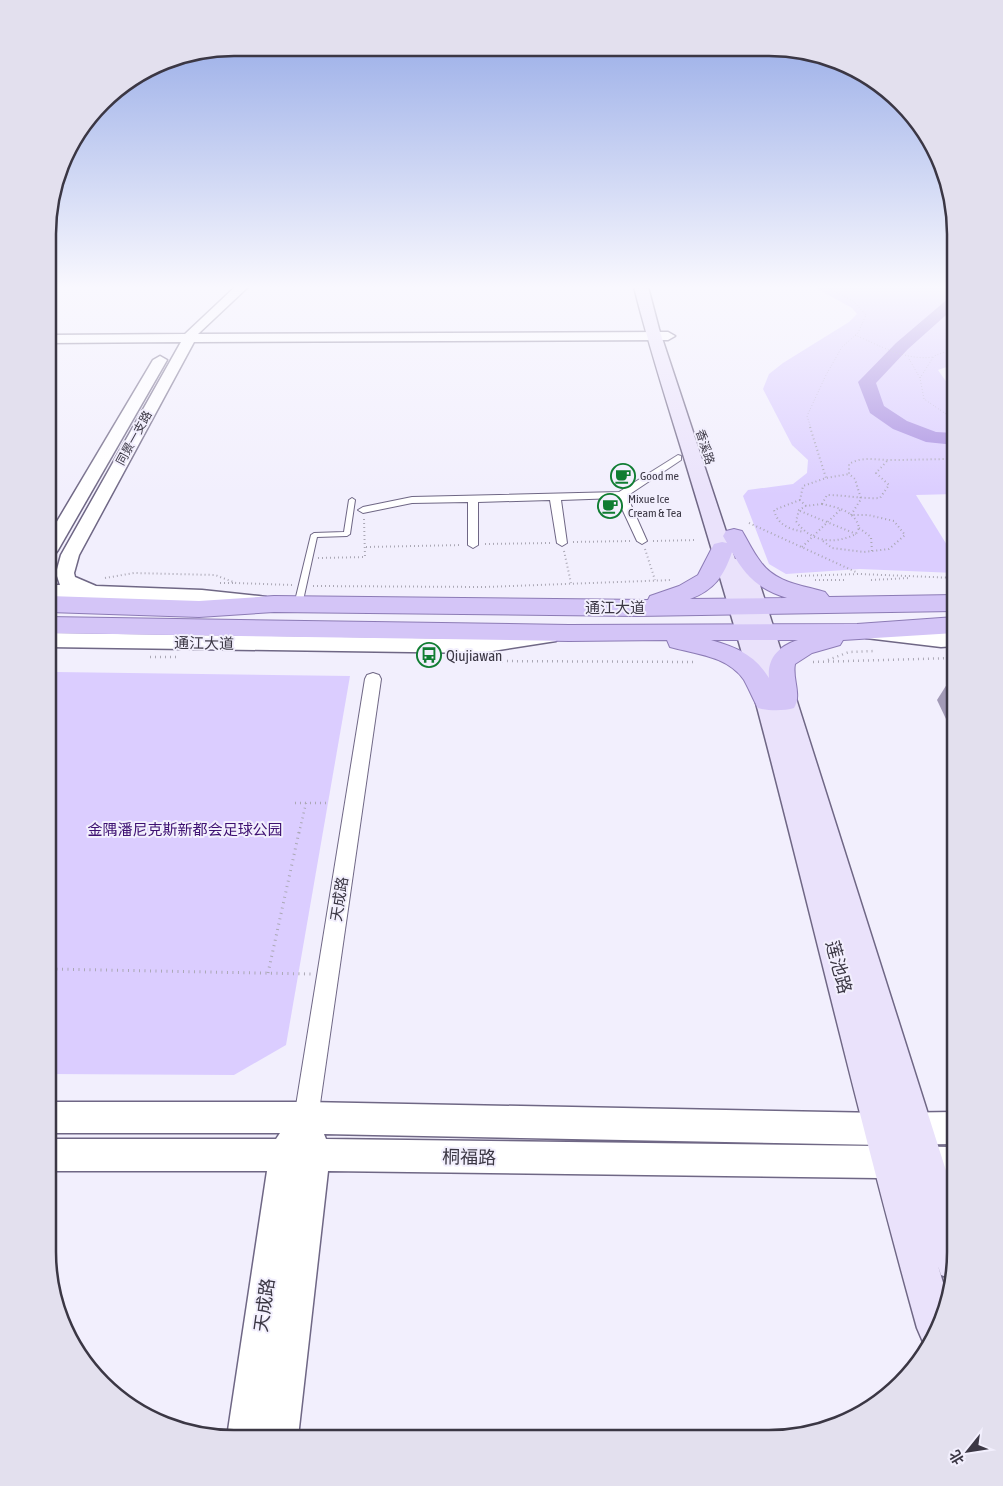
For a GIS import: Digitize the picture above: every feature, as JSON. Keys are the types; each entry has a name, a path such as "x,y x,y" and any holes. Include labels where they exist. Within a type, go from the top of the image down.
{"main road":[{"name":"香溪路","path":"669,356 735,536 751,619"},
{"path":"735,536 752,567 764,578 776,585 815,597 868,598 903,605"},
{"path":"637,608 678,596 698,586 711,576 735,536"},
{"name":"通江大道","path":"56,604 199,609 274,604 300,595 637,608 857,632 947,626"},
{"name":"通江大道","path":"56,625 569,633 618,632 903,605 947,603"},
{"name":"莲池路","path":"751,619 916,1130 940,1163 947,1209"},
{"path":"618,632 698,645 737,659 750,670 776,701"},
{"path":"776,701 782,665 785,658 798,649 857,632"},
{"name":"莲池路","path":"776,701 890,1162 934,1317"}],"street":[{"name":"同景一支路","path":"56,539 170,356"},
{"name":"同景一支路","path":"67,581 65,573 70,555 172,356"},
{"path":"364,510 412,500 620,495 678,458"},
{"path":"620,495 642,541"},
{"path":"555,497 562,543"},
{"path":"472,545 473,499"},
{"path":"67,581 92,592"},
{"name":"通江大道","path":"56,591 202,596 274,604"},
{"name":"通江大道","path":"857,632 947,640"},
{"name":"通江大道","path":"56,640 480,646 569,633"},
{"path":"56,653 92,641"},
{"name":"天成路","path":"247,1430 300,1155 373,679"},
{"path":"56,1117 306,1118 916,1130 947,1128"},
{"name":"桐福路","path":"56,1155 300,1155 940,1163"},
{"name":"天成路","path":"280,1430 300,1155"}],"lane":[{"path":"300,595 314,535 348,534 352,500"}],"path":[{"path":"826,478 807,416 837,356"},
{"path":"903,356 909,359 923,359 933,356"},
{"path":"920,378 934,356"},
{"path":"909,359 920,378 924,399 947,414"},
{"path":"849,474 849,464 854,461 876,458 888,460 947,459"},
{"path":"822,504 826,495 841,495 861,499 880,498 889,485 876,473 888,460"},
{"path":"800,500 803,486 826,478 849,474 855,479 861,499 851,515"},
{"path":"800,500 806,506"},
{"path":"800,500 774,510 775,518 785,528 804,532 822,540 832,548 872,551 889,550 904,535 894,521 868,515 851,515"},
{"path":"804,532 796,521 799,510 806,506 822,504 841,509 851,515 859,528 871,537 872,551"},
{"path":"802,547 841,509"},
{"path":"309,558 365,557 364,510"},
{"path":"799,510 856,534"},
{"path":"822,540 842,541 856,534 859,528"},
{"path":"735,536 802,547 859,574"},
{"path":"366,547 696,540"},
{"path":"642,541 655,580"},
{"path":"562,543 571,583"},
{"path":"67,581 98,579 134,573 215,575 236,583 300,595 685,579 698,586"},
{"path":"776,585 781,577 859,574 947,578"},
{"path":"872,580 919,576"},
{"path":"820,581 846,580"},
{"path":"214,583 236,583"},
{"path":"824,662 849,652 875,651"},
{"path":"145,657 182,657"},
{"path":"785,658 797,663 947,658"},
{"path":"483,661 697,662"},
{"path":"294,803 328,803"},
{"path":"268,973 306,803"},
{"path":"56,969 327,974"}],"green space":[{"path":"794,356 947,356 947,367 938,370 947,383 947,494 916,495 947,545 947,573 860,569 786,574 769,564 743,496 748,490 793,484 807,473 808,460 792,445 763,389 769,374"},
{"name":"金隅潘尼克斯新都会足球公园","path":"56,672 350,676 286,1045 234,1075 56,1074"}],"waterway":[{"path":"892,356 867,382 876,409 900,425 933,438 947,439"}],"place":[{"name":"Good me","path":"623,476"},
{"name":"Mixue Ice Cream & Tea","path":"610,506"},
{"name":"Qiujiawan","path":"429,655"}]}
